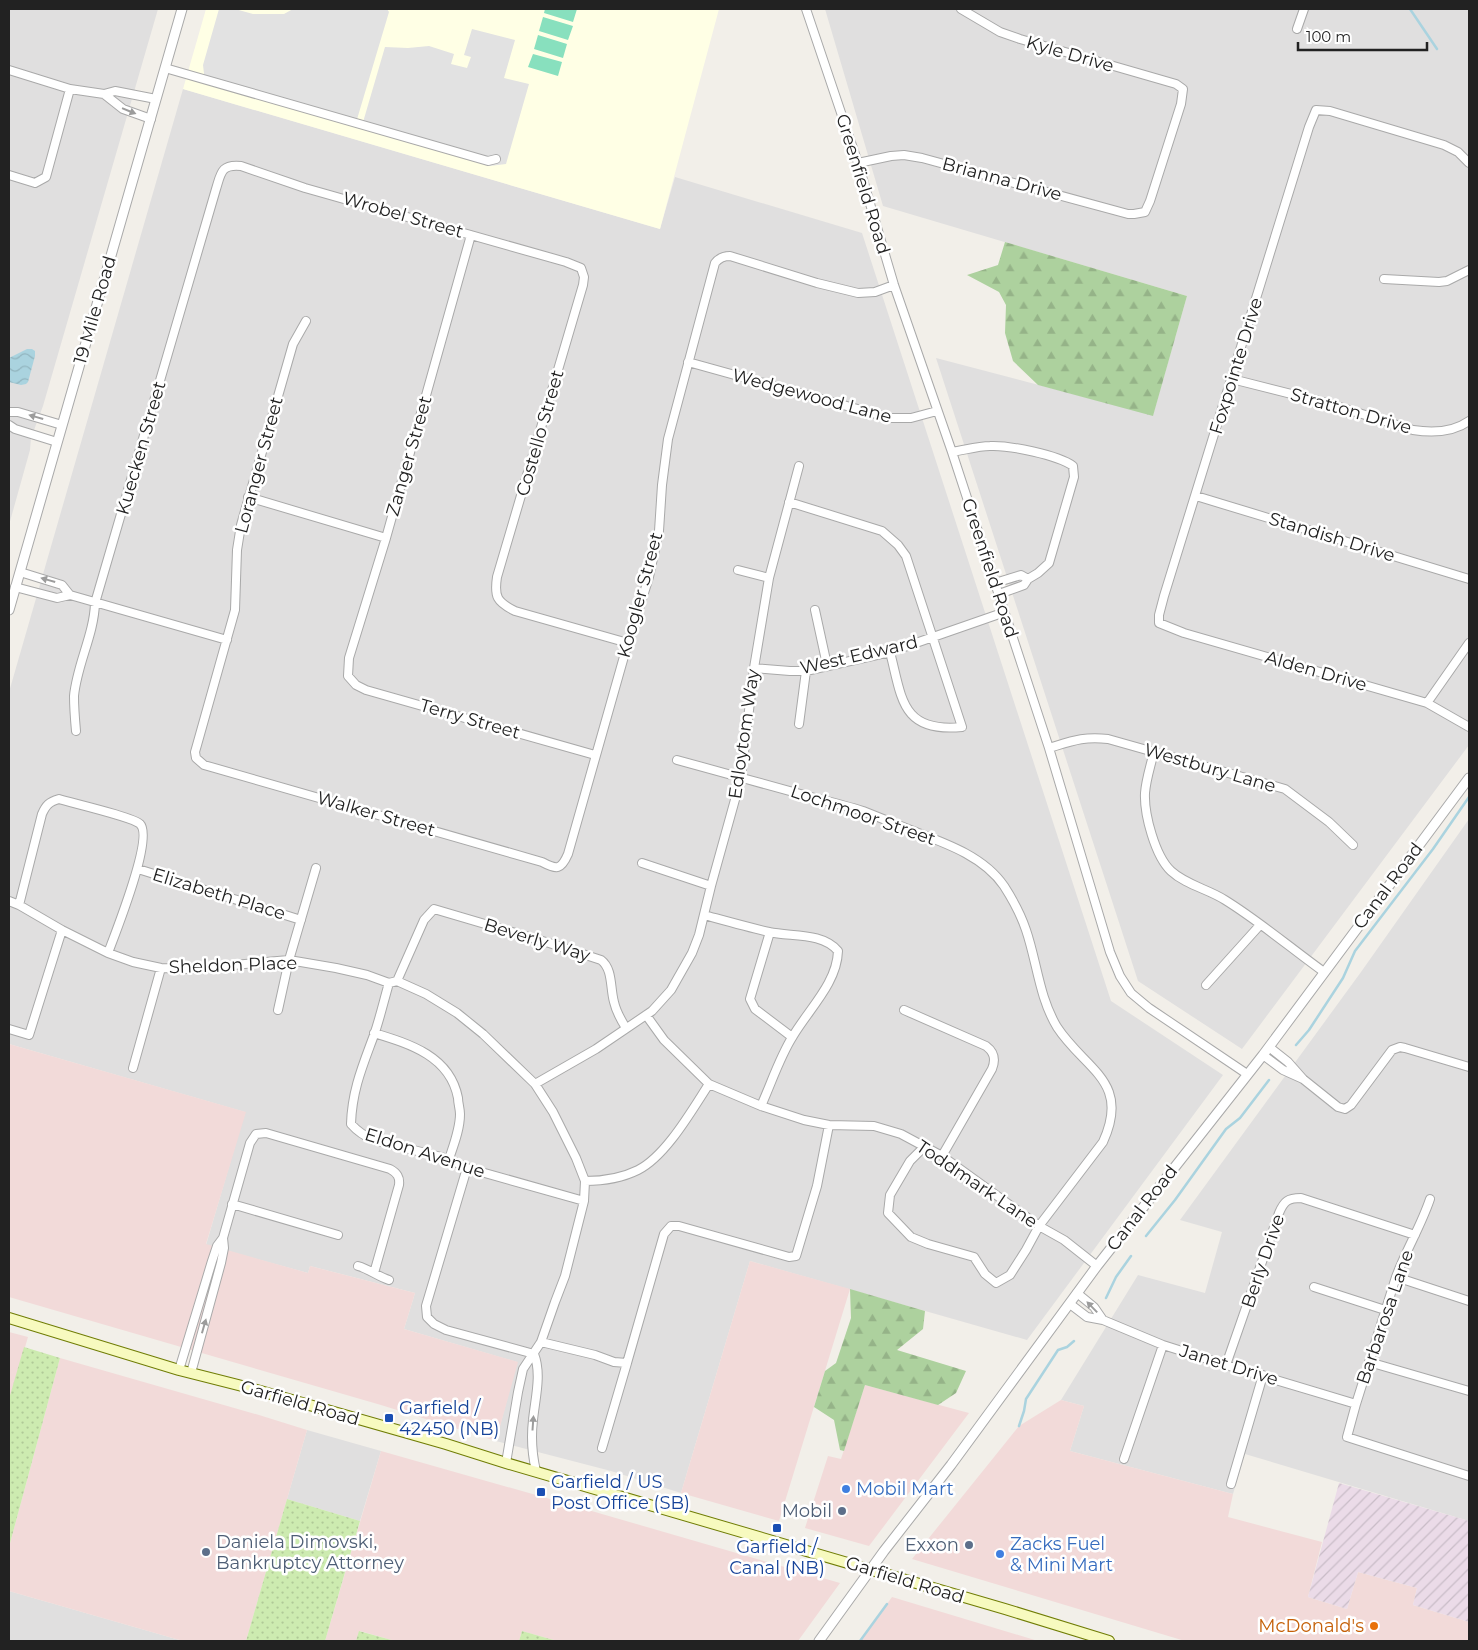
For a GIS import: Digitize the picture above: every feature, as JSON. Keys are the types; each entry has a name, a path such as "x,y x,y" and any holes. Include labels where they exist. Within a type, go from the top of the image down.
{"main road":[{"name":"Garfield Road","path":"9,1318 179,1370 250,1388 446,1444 1109,1641"}],"street":[{"name":"19 Mile Road","path":"9,610 182,9"},
{"name":"Greenfield Road","path":"809,9 858,163 894,285 996,583 1049,748 1110,952 1120,976 1130,993 1148,1008 1246,1074"},
{"name":"Kyle Drive","path":"962,9 1000,32 1020,40 1176,84 1183,89 1182,104 1145,212"},
{"path":"1297,29 1304,9"},
{"path":"165,68 488,161 496,159"},
{"path":"9,70 70,89 104,94 116,91 156,99"},
{"path":"9,175 35,183 40,182 46,177 70,89"},
{"path":"104,94 123,109 150,119"},
{"name":"Foxpointe Drive","path":"1159,623 1164,596 1308,126 1316,110 1330,111 1444,145 1458,152 1469,163"},
{"name":"Brianna Drive","path":"858,163 891,156 914,156 1128,214 1145,212"},
{"name":"Wrobel Street","path":"224,168 230,165 241,166 305,188 471,234 581,268"},
{"name":"Kuecken Street","path":"76,731 74,696 95,615 95,603 202,236 224,168"},
{"name":"Zanger Street","path":"348,676 349,658 386,538 471,234"},
{"name":"Koogler Street","path":"558,867 562,865 568,854 628,642 649,577 657,540 665,455 675,409 712,270 718,259 730,256 834,288 858,293 875,292 894,285"},
{"name":"Costello Street","path":"581,268 584,277 583,285 497,577 496,598 515,611 628,642"},
{"path":"1384,279 1439,282 1469,270"},
{"name":"Loranger Street","path":"196,758 196,745 235,610 238,536 293,344 306,321"},
{"name":"Wedgewood Lane","path":"688,362 890,418 911,418 937,411"},
{"name":"Stratton Drive","path":"1232,379 1327,403 1413,430 1432,432 1450,430 1469,421"},
{"path":"9,412 18,412 62,425"},
{"path":"9,425 15,429 57,442"},
{"path":"952,452 988,446 1005,446 1058,458 1073,466 1074,477 1049,562 1038,573 1028,579 1024,585 999,594"},
{"name":"Edloytom Way","path":"626,1028 662,1002 683,971 692,953 704,915 741,778 754,668 769,578 799,466"},
{"name":"Standish Drive","path":"1196,496 1469,579"},
{"path":"248,497 386,538"},
{"path":"789,502 882,531 890,536 898,545 906,556 962,727 948,729 934,727 919,721 911,715 903,703 890,652"},
{"path":"738,570 769,578"},
{"path":"20,572 62,585 70,594 95,603 227,640"},
{"path":"996,583 1021,575 1028,579"},
{"path":"16,587 57,598 70,594"},
{"path":"816,610 827,665"},
{"name":"West Edward","path":"754,668 806,671 890,652 1005,612"},
{"name":"Alden Drive","path":"1159,623 1184,633 1427,703 1469,727"},
{"path":"1427,703 1469,643"},
{"path":"799,724 806,671"},
{"name":"Terry Street","path":"348,676 356,685 366,690 596,755"},
{"name":"Westbury Lane","path":"1049,748 1092,737 1108,739 1285,789 1329,822 1353,845"},
{"path":"1154,752 1145,794 1153,840 1170,870 1183,880 1225,900 1324,972"},
{"name":"Walker Street","path":"196,758 204,765 542,862 552,867 558,867"},
{"name":"Lochmoor Street","path":"677,760 861,811 940,841 970,855 988,868 1003,884 1026,930 1044,999 1057,1026 1075,1050 1104,1081 1113,1111 1110,1126 1103,1142 1039,1226 1010,1275 996,1283 985,1274 974,1257 928,1244 911,1237 888,1213 890,1195 910,1161 925,1146"},
{"name":"Canal Road","path":"819,1641 1097,1266 1246,1074 1263,1055 1469,778"},
{"path":"19,905 42,814 45,807 51,801 59,800 140,824 143,830 143,840 138,869 108,953"},
{"path":"642,863 711,886"},
{"path":"278,1010 289,960 316,868"},
{"name":"Elizabeth Place","path":"138,869 301,920"},
{"name":"Sheldon Place","path":"9,901 108,953 133,962 161,968 188,969 289,960 368,975 426,994 457,1013 483,1034 534,1084 566,1136 584,1180"},
{"name":"Beverly Way","path":"393,982 424,920 434,909 601,960 606,964 614,1003 626,1028"},
{"path":"646,1015 664,1040 710,1084 761,1106 792,1037 824,991 833,974 838,951 830,944 820,940 794,934 770,932 704,915"},
{"path":"1206,985 1260,926"},
{"path":"9,1029 29,1035 62,930"},
{"path":"770,932 750,999 755,1009 792,1037"},
{"path":"133,1068 161,968"},
{"name":"Eldon Avenue","path":"393,982 358,1078 353,1097 351,1124 364,1136 374,1140 449,1159 467,1168 584,1201"},
{"path":"904,1010 986,1046 993,1053 994,1064 942,1156"},
{"path":"534,1084 596,1049 626,1028"},
{"path":"374,1033 408,1044 428,1054 450,1076 456,1092 460,1113 457,1134 449,1159"},
{"path":"1269,1047 1288,1062 1303,1079 1338,1107 1345,1109 1351,1105 1392,1050 1396,1048 1405,1048 1469,1067"},
{"path":"1263,1055 1283,1070 1303,1079"},
{"path":"506,1463 518,1392 524,1369 541,1342 565,1276 584,1201 584,1180 597,1181 624,1176 638,1170 655,1157 671,1138 710,1084"},
{"name":"Toddmark Lane","path":"761,1106 830,1126 874,1126 901,1134 942,1156 1039,1226 1064,1240 1097,1266"},
{"path":"602,1448 664,1234 671,1226 679,1226 789,1257 796,1256 818,1186 830,1126"},
{"path":"179,1370 212,1261 222,1238 250,1143 256,1134 266,1133 395,1172 398,1176 399,1185 374,1273"},
{"path":"467,1168 426,1306 427,1317 434,1324 446,1330 534,1354"},
{"name":"Berly Drive","path":"1226,1365 1279,1213 1283,1203 1287,1200 1301,1198 1415,1234"},
{"name":"Barbarosa Lane","path":"1430,1199 1422,1222 1396,1277 1347,1437 1469,1476"},
{"path":"232,1204 338,1235"},
{"path":"191,1373 221,1263 224,1248 222,1238"},
{"path":"358,1266 367,1268 379,1277 388,1280"},
{"path":"1396,1277 1469,1301"},
{"path":"1314,1287 1385,1310"},
{"name":"Janet Drive","path":"1077,1294 1094,1307 1103,1320"},
{"name":"Janet Drive","path":"1070,1304 1087,1317 1103,1320 1163,1345 1356,1404"},
{"path":"541,1342 627,1364"},
{"path":"1124,1459 1163,1345"},
{"path":"534,1354 538,1364 532,1424 532,1456 536,1471"},
{"path":"1369,1362 1469,1391"},
{"path":"1231,1484 1263,1375"}],"shaded area":[{"path":"9,9 158,9 43,406 31,438 30,450 9,525"},
{"path":"206,9 719,9 660,229 183,89"},
{"path":"219,9 235,9 253,14 284,14 293,9 387,9 389,12 355,126 205,82 203,65"},
{"path":"825,9 1469,9 1469,745 1242,1049 1138,981 936,358 1153,415 1187,296 883,206"},
{"path":"472,29 515,40 504,78 529,84 506,164 490,166 361,129 385,47 408,48 429,46 454,54 451,64 467,68 471,57 464,55"},
{"path":"183,89 660,229 675,177 862,233 1111,1001 1223,1075 1027,1340 750,1261 681,1493 611,1471 496,1441 517,1362 404,1329 415,1293 310,1266 308,1273 206,1245 245,1112 9,1044 9,692"},
{"path":"1469,819 1469,1521 1245,1454 1233,1494 1070,1451 1084,1406 1061,1400 1138,1275 1205,1293 1222,1232 1180,1220 1361,972"},
{"path":"9,1044 246,1112 206,1244 308,1273 310,1266 415,1293 404,1329 518,1362 496,1441 381,1405 9,1297"},
{"path":"750,1261 850,1289 779,1521 681,1493"},
{"path":"9,1332 28,1337 9,1402"},
{"path":"60,1358 307,1430 246,1641 183,1641 9,1591 9,1547"},
{"path":"865,1385 969,1413 869,1546 805,1528 828,1456 841,1459"},
{"path":"1061,1400 1084,1406 1070,1451 1233,1494 1228,1517 1322,1542 1308,1597 1347,1609 1358,1572 1417,1588 1413,1605 1469,1622 1469,1641 1185,1641 912,1559 1019,1426"},
{"path":"307,1430 381,1451 360,1521 287,1499"},
{"path":"381,1451 840,1583 798,1641 557,1641 522,1631 519,1641 395,1641 360,1631 356,1641 325,1641"},
{"path":"1339,1483 1469,1521 1469,1622 1413,1605 1417,1588 1358,1572 1347,1609 1308,1597"},
{"path":"9,1591 183,1641 9,1641"},
{"path":"892,1597 1038,1641 860,1641"}],"green space":[{"path":"545,9 577,9 573,22 544,13"},
{"path":"543,17 573,26 568,40 539,31"},
{"path":"538,35 567,44 563,58 534,49"},
{"path":"533,54 562,62 558,76 528,67"},
{"path":"1005,242 1187,296 1153,416 1038,385 1013,361 1005,333 1006,305 999,292 967,275 998,265"},
{"path":"850,1289 925,1311 923,1329 897,1350 966,1371 956,1393 938,1405 865,1385 844,1451 840,1450 834,1420 814,1407 825,1371 836,1363 851,1318"},
{"path":"24,1347 60,1358 9,1547 9,1399"},
{"path":"287,1499 360,1521 325,1641 246,1641"},
{"path":"359,1631 395,1641 356,1641"},
{"path":"522,1631 557,1641 519,1641"}],"water":[{"path":"27,349 35,351 28,382 21,385 9,382 9,358"}],"waterway":[{"path":"1410,9 1437,49"},
{"path":"1296,1045 1309,1030 1343,978 1355,951 1433,849 1469,797"},
{"path":"1146,1236 1175,1200 1226,1129 1240,1118 1269,1080"},
{"path":"1106,1298 1116,1277 1131,1256"},
{"path":"1019,1426 1026,1399 1058,1350 1067,1347 1074,1341"},
{"path":"860,1641 887,1604"}],"place":[{"name":"Garfield / 42450 (NB)","path":"389,1418"},
{"name":"Mobil Mart","path":"846,1489"},
{"name":"Garfield / US Post Office (SB)","path":"541,1492"},
{"name":"Mobil","path":"842,1511"},
{"name":"Garfield / Canal (NB)","path":"777,1528"},
{"name":"Exxon","path":"969,1545"},
{"name":"Daniela Dimovski, Bankruptcy Attorney","path":"206,1552"},
{"name":"Zacks Fuel & Mini Mart","path":"1000,1554"},
{"name":"McDonald's","path":"1374,1626"}]}
